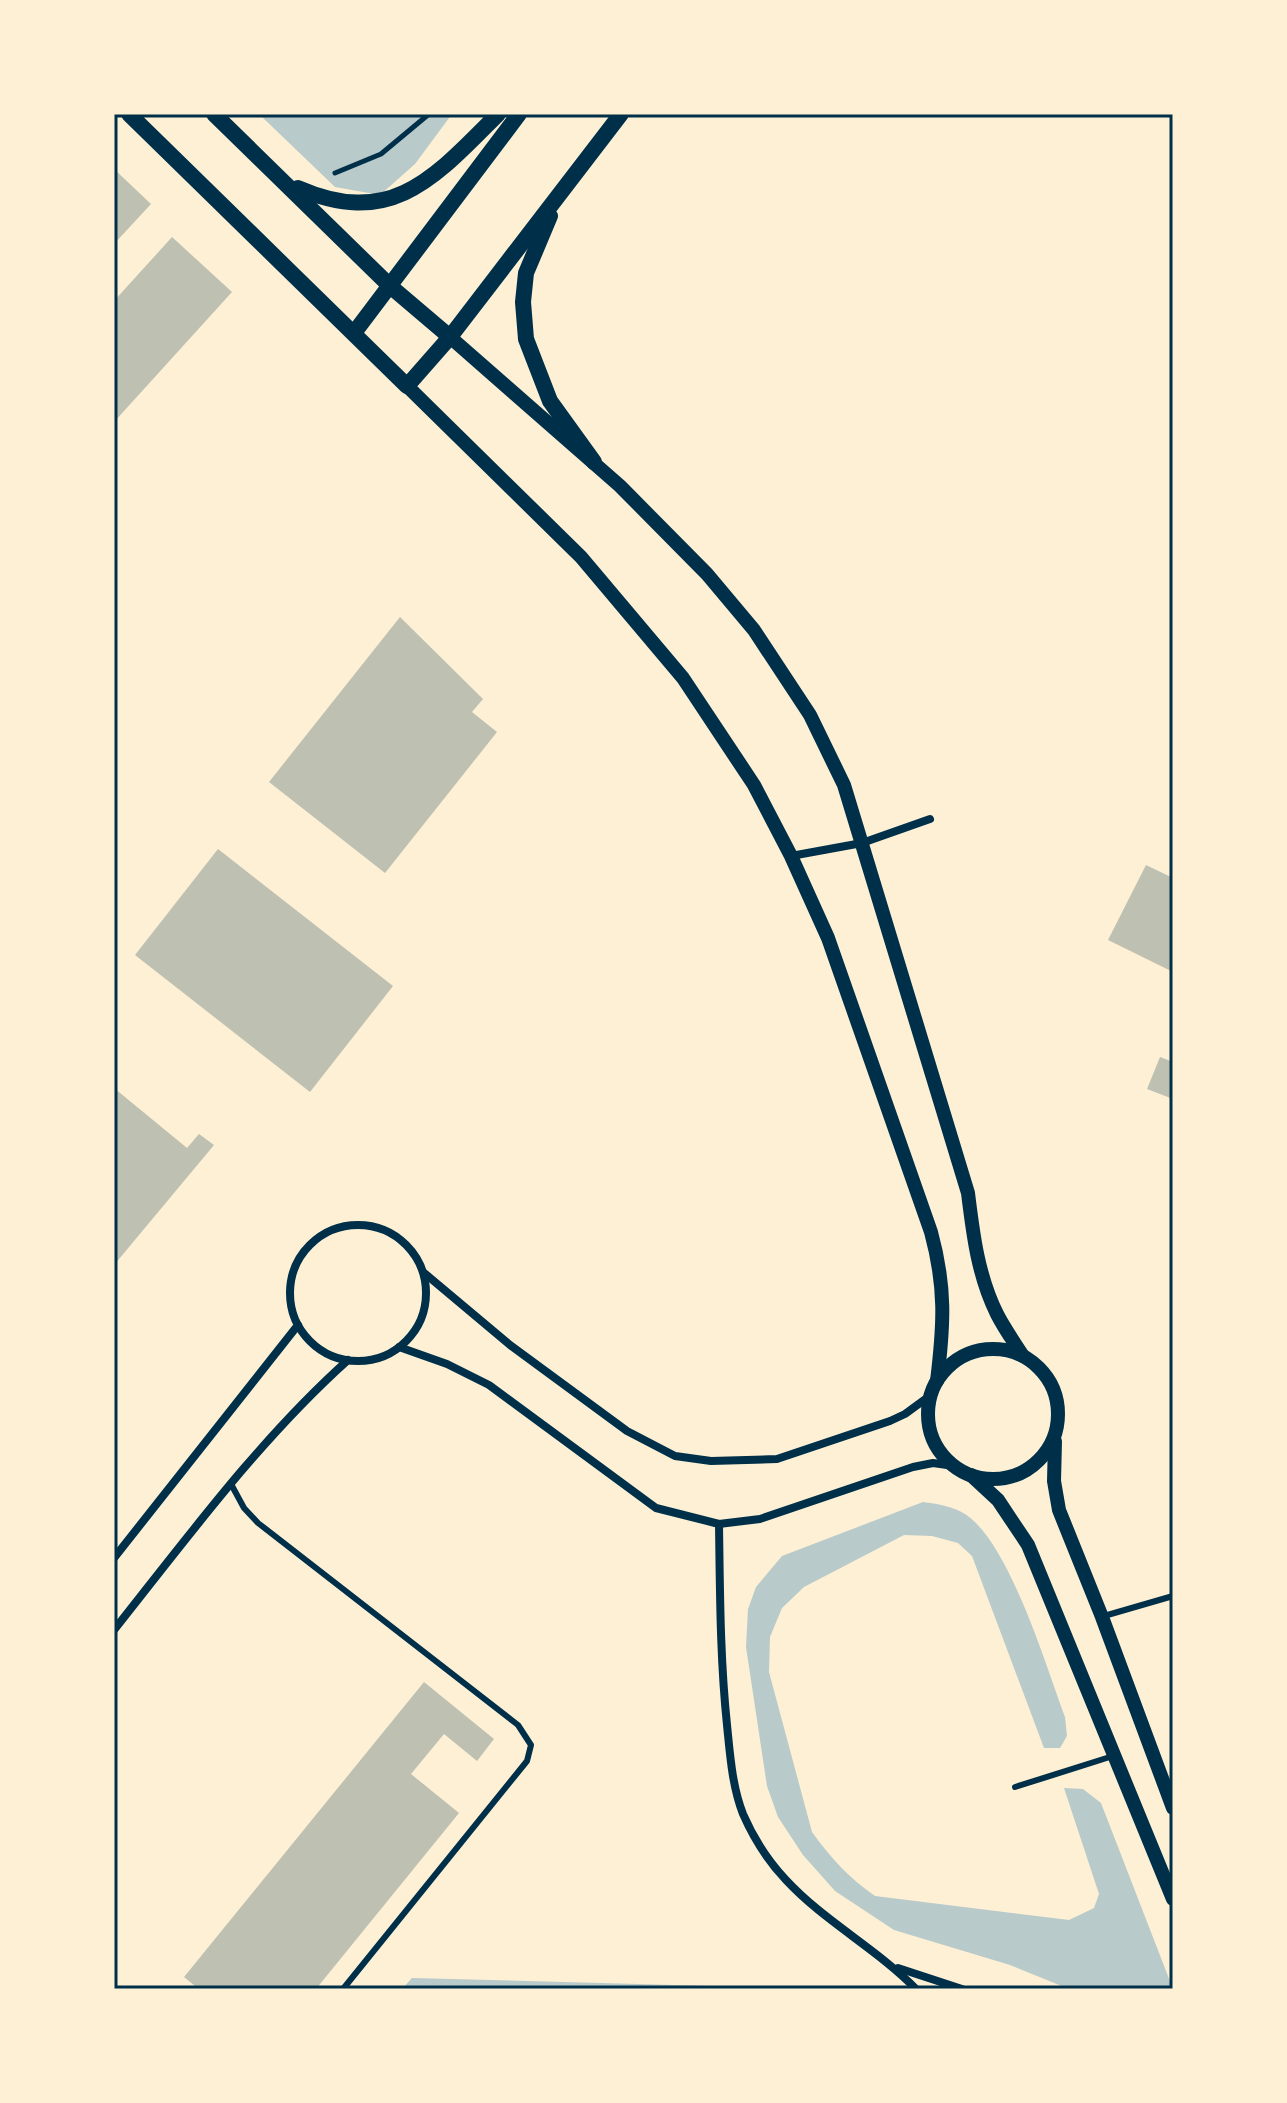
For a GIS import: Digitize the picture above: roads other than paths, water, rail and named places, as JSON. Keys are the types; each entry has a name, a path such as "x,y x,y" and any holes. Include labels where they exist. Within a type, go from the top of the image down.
{"main road":[{"path":"129,114 407,386 450,337 621,114"},
{"path":"214,114 390,286 450,337"},
{"path":"287,184 323,199 354,204 403,195 427,181 498,114"},
{"path":"354,333 519,114"},
{"path":"559,194 526,273 523,302 526,339 550,401 594,462"}],"street":[{"path":"450,337 594,462 707,574 754,630 810,715 844,785 862,843 968,1193 976,1254 996,1313 1023,1356"},
{"path":"407,386 581,557 683,678 754,785 828,938 935,1248 942,1279 944,1319 937,1381"},
{"path":"791,856 862,843 930,819"},
{"path":"354,1225 376,1226 396,1236 413,1252 423,1272 426,1292 423,1313 414,1332 399,1347 383,1356 348,1360 327,1354 310,1342 298,1325 291,1304 291,1281 298,1260 312,1242 331,1230 354,1225"},
{"path":"423,1272 510,1345 616,1422 675,1456 711,1461 777,1459 890,1421 931,1395"},
{"path":"114,1558 298,1325"},
{"path":"399,1347 447,1364 489,1385 656,1508 719,1524 760,1519 913,1467 933,1463 954,1466"},
{"path":"1173,1808 1059,1510 1054,1481 1058,1410 1053,1388 1041,1369 1023,1356 1005,1349 985,1349 966,1354 950,1365 937,1381 931,1395 928,1411 934,1441 942,1455 971,1475 998,1500 1028,1545 1173,1899"},
{"path":"114,1630 266,1442 316,1388 348,1360"},
{"path":"971,1475 992,1479 1032,1466 1046,1451 1056,1432"},
{"path":"719,1524 721,1660 731,1769 743,1814 761,1848 793,1888 844,1933 894,1967 916,1989"},
{"path":"894,1967 962,1989"}],"lane":[{"path":"231,1484 244,1508 258,1523 518,1725 531,1745 527,1761 343,1989"},
{"path":"1102,1617 1173,1596"},
{"path":"1015,1787 1113,1756"}]}
